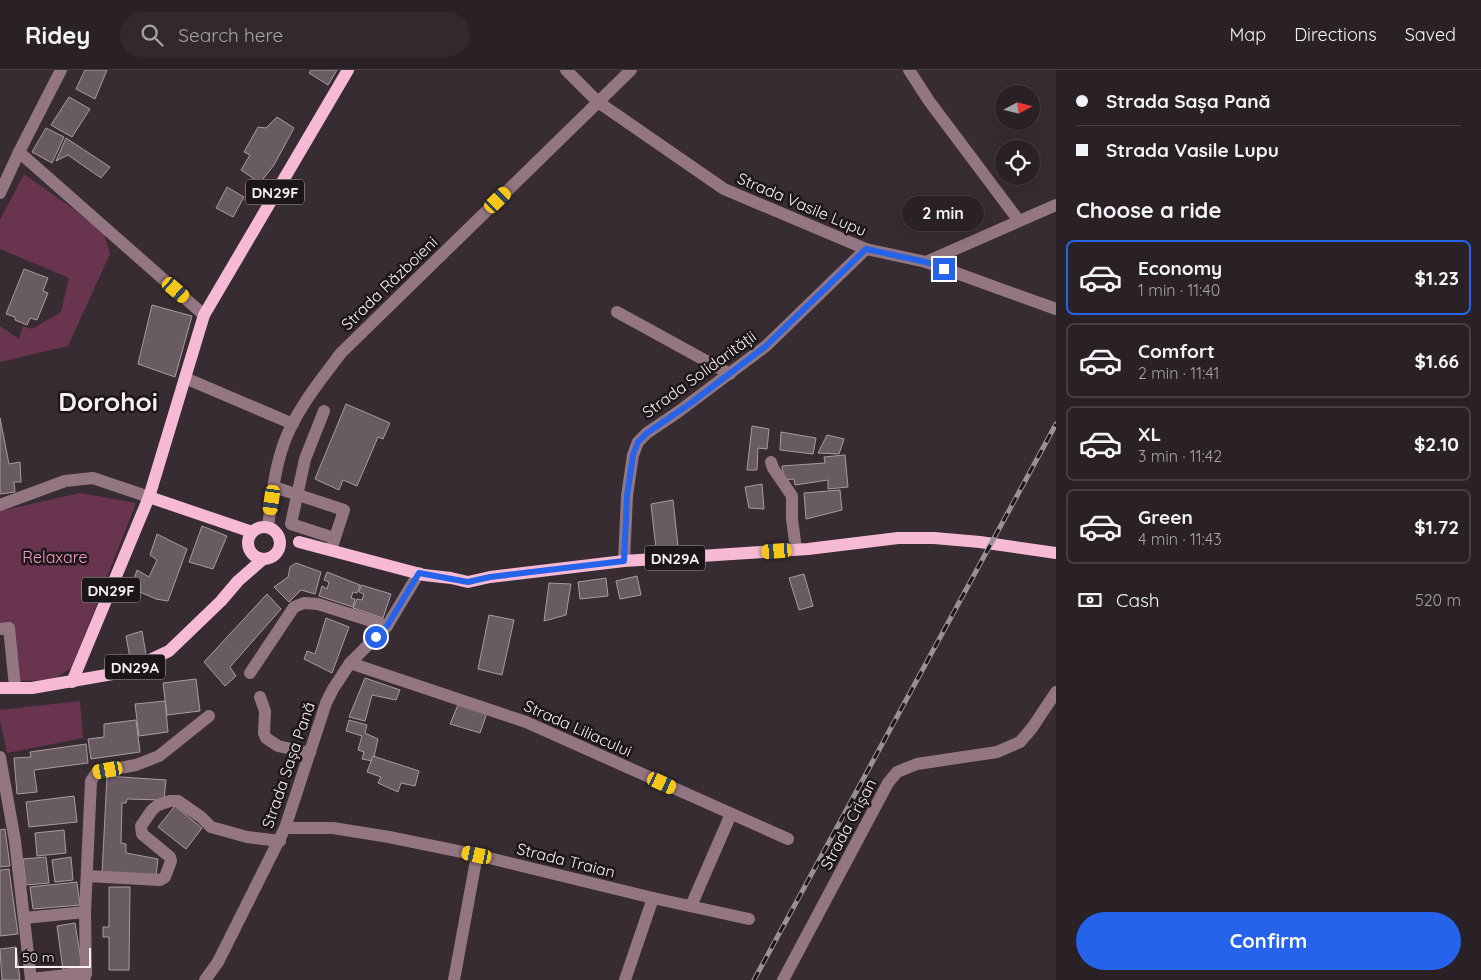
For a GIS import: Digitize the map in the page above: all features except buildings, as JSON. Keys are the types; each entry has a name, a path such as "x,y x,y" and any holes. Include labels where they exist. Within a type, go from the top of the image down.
{"main road":[{"name":"DN29F","path":"72,682 149,498 204,315 348,70"},
{"path":"149,498 252,532"},
{"path":"277,554 281,546 277,532 268,527 258,528 252,532 248,544 250,552 262,560 267,560 299,542"},
{"name":"DN29A","path":"279,536 299,542 333,544 419,573 468,582 490,577 624,561 796,549 907,538 980,542 1056,553"},
{"name":"DN29A","path":"238,581 250,552"},
{"name":"DN29A","path":"0,688 32,688 124,672 169,651 221,601 238,581 262,560"}],"street":[{"path":"0,194 6,168 19,152 61,70"},
{"name":"Strada Vasile Lupu","path":"566,70 598,102 724,189 866,249 926,262 1056,309"},
{"name":"Strada Războieni","path":"268,527 281,453 293,424 308,398 341,353 631,70"},
{"path":"909,70 929,101 1019,221"},
{"path":"19,152 204,315"},
{"path":"926,262 1056,205"},
{"name":"Strada Solidarității","path":"624,561 627,496 633,455 638,442 647,433 766,346 866,249"},
{"path":"617,312 730,374"},
{"path":"185,378 293,424"},
{"path":"274,487 297,494 344,510 333,544 291,524 297,494 305,459 324,411"},
{"path":"771,462 792,496 792,519 796,549"},
{"path":"0,505 65,481 93,478 149,498"},
{"name":"Strada Sașa Pană","path":"205,980 218,962 280,841 326,703 350,663 387,626 419,573"},
{"path":"250,673 294,607 304,603 318,604 387,626"},
{"path":"0,629 9,628 15,687"},
{"name":"Strada Liliacului","path":"350,663 526,722 788,839"},
{"name":"Strada Crișan","path":"783,980 888,783 897,772 917,764 997,752 1020,742 1032,728 1056,692"},
{"path":"260,697 265,711 264,733 266,738 278,746 310,753"},
{"path":"0,757 15,841 31,979 85,976 85,912 90,781 93,775 98,772 136,765 159,756 208,716"},
{"path":"86,876 160,880 165,877 171,861 170,857 142,834 141,826 152,810 170,801 178,801 201,817 211,827 247,837 280,841"},
{"path":"691,906 731,814"},
{"name":"Strada Traian","path":"285,828 333,828 477,855 653,898 749,919"},
{"path":"454,980 477,855"},
{"path":"625,980 653,898"},
{"path":"24,918 85,912"}],"green space":[{"path":"24,174 72,208 104,234 110,254 68,346 0,362 0,326 19,339 23,326 32,329 61,312 69,278 0,249 0,220"},
{"name":"Relaxare","path":"80,493 136,503 72,667 53,680 16,681 10,626 0,623 0,511"},
{"path":"80,701 83,738 7,753 0,720 0,710"}],"railway":[{"path":"754,980 1056,424"}],"district":[{"name":"Dorohoi","path":"108,401"}],"route":[{"path":"376,637 387,626 419,573 468,582 490,577 624,561 627,496 633,455 638,442 647,433 691,403 766,346 826,290 866,249 926,262 944,269"}]}
